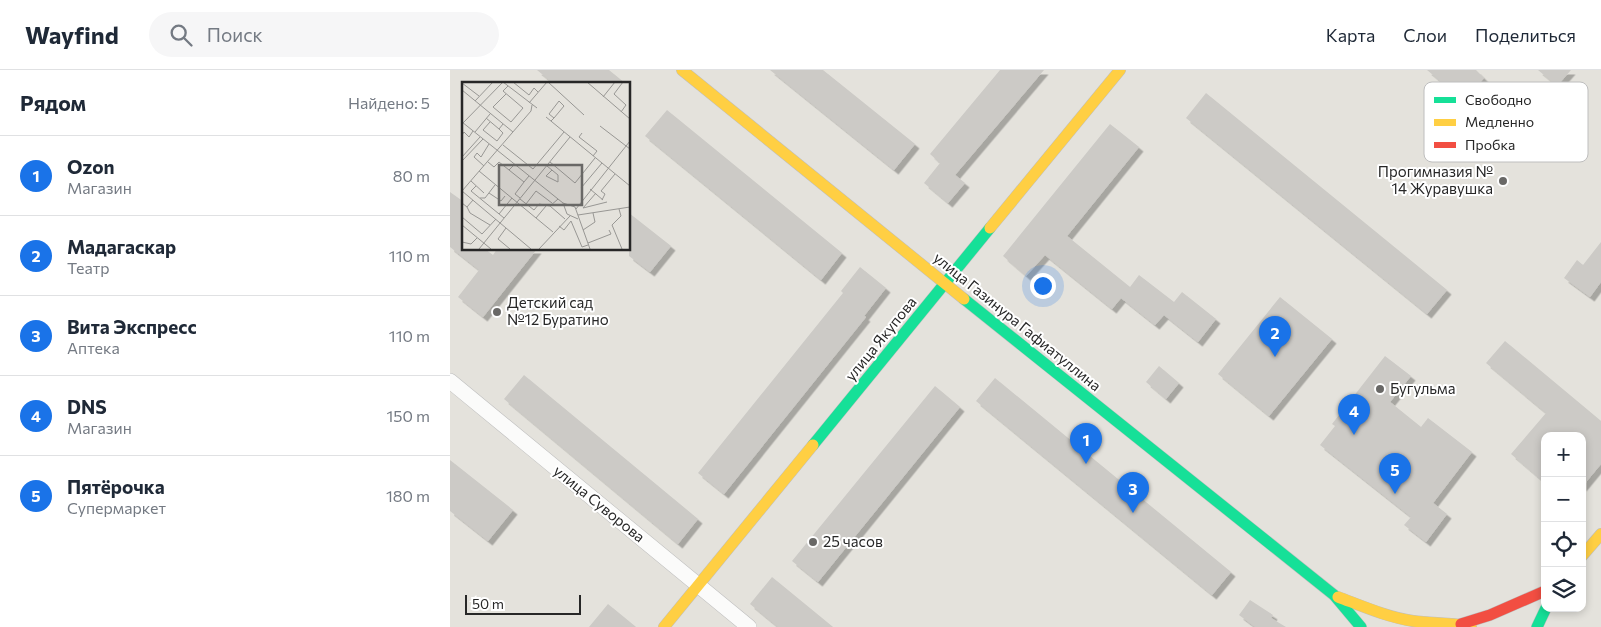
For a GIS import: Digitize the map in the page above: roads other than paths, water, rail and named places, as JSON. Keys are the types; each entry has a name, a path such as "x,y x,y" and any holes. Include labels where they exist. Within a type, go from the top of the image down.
{"main road":[{"name":"улица Газинура Гафиатуллина","path":"682,70 945,284 1334,595"},
{"name":"улица Якупова","path":"664,627 1120,70"},
{"path":"1586,551 1601,534"},
{"path":"1334,595 1382,614 1414,621 1466,625 1541,594"},
{"path":"1334,595 1360,627"},
{"path":"1537,627 1544,612"},
{"path":"1430,627 1447,623"}],"street":[{"name":"улица Суворова","path":"450,382 749,627"}],"place":[{"name":"Прогимназия № 14 Журавушка","path":"1503,181"},
{"name":"Детский сад №12 Буратино","path":"497,312"},
{"name":"Мадагаскар","path":"1275,357"},
{"name":"Бугульма","path":"1380,389"},
{"name":"DNS","path":"1354,435"},
{"name":"Ozon","path":"1086,464"},
{"name":"Пятёрочка","path":"1395,494"},
{"name":"Вита Экспресс","path":"1133,513"},
{"name":"25 часов","path":"813,542"}]}
